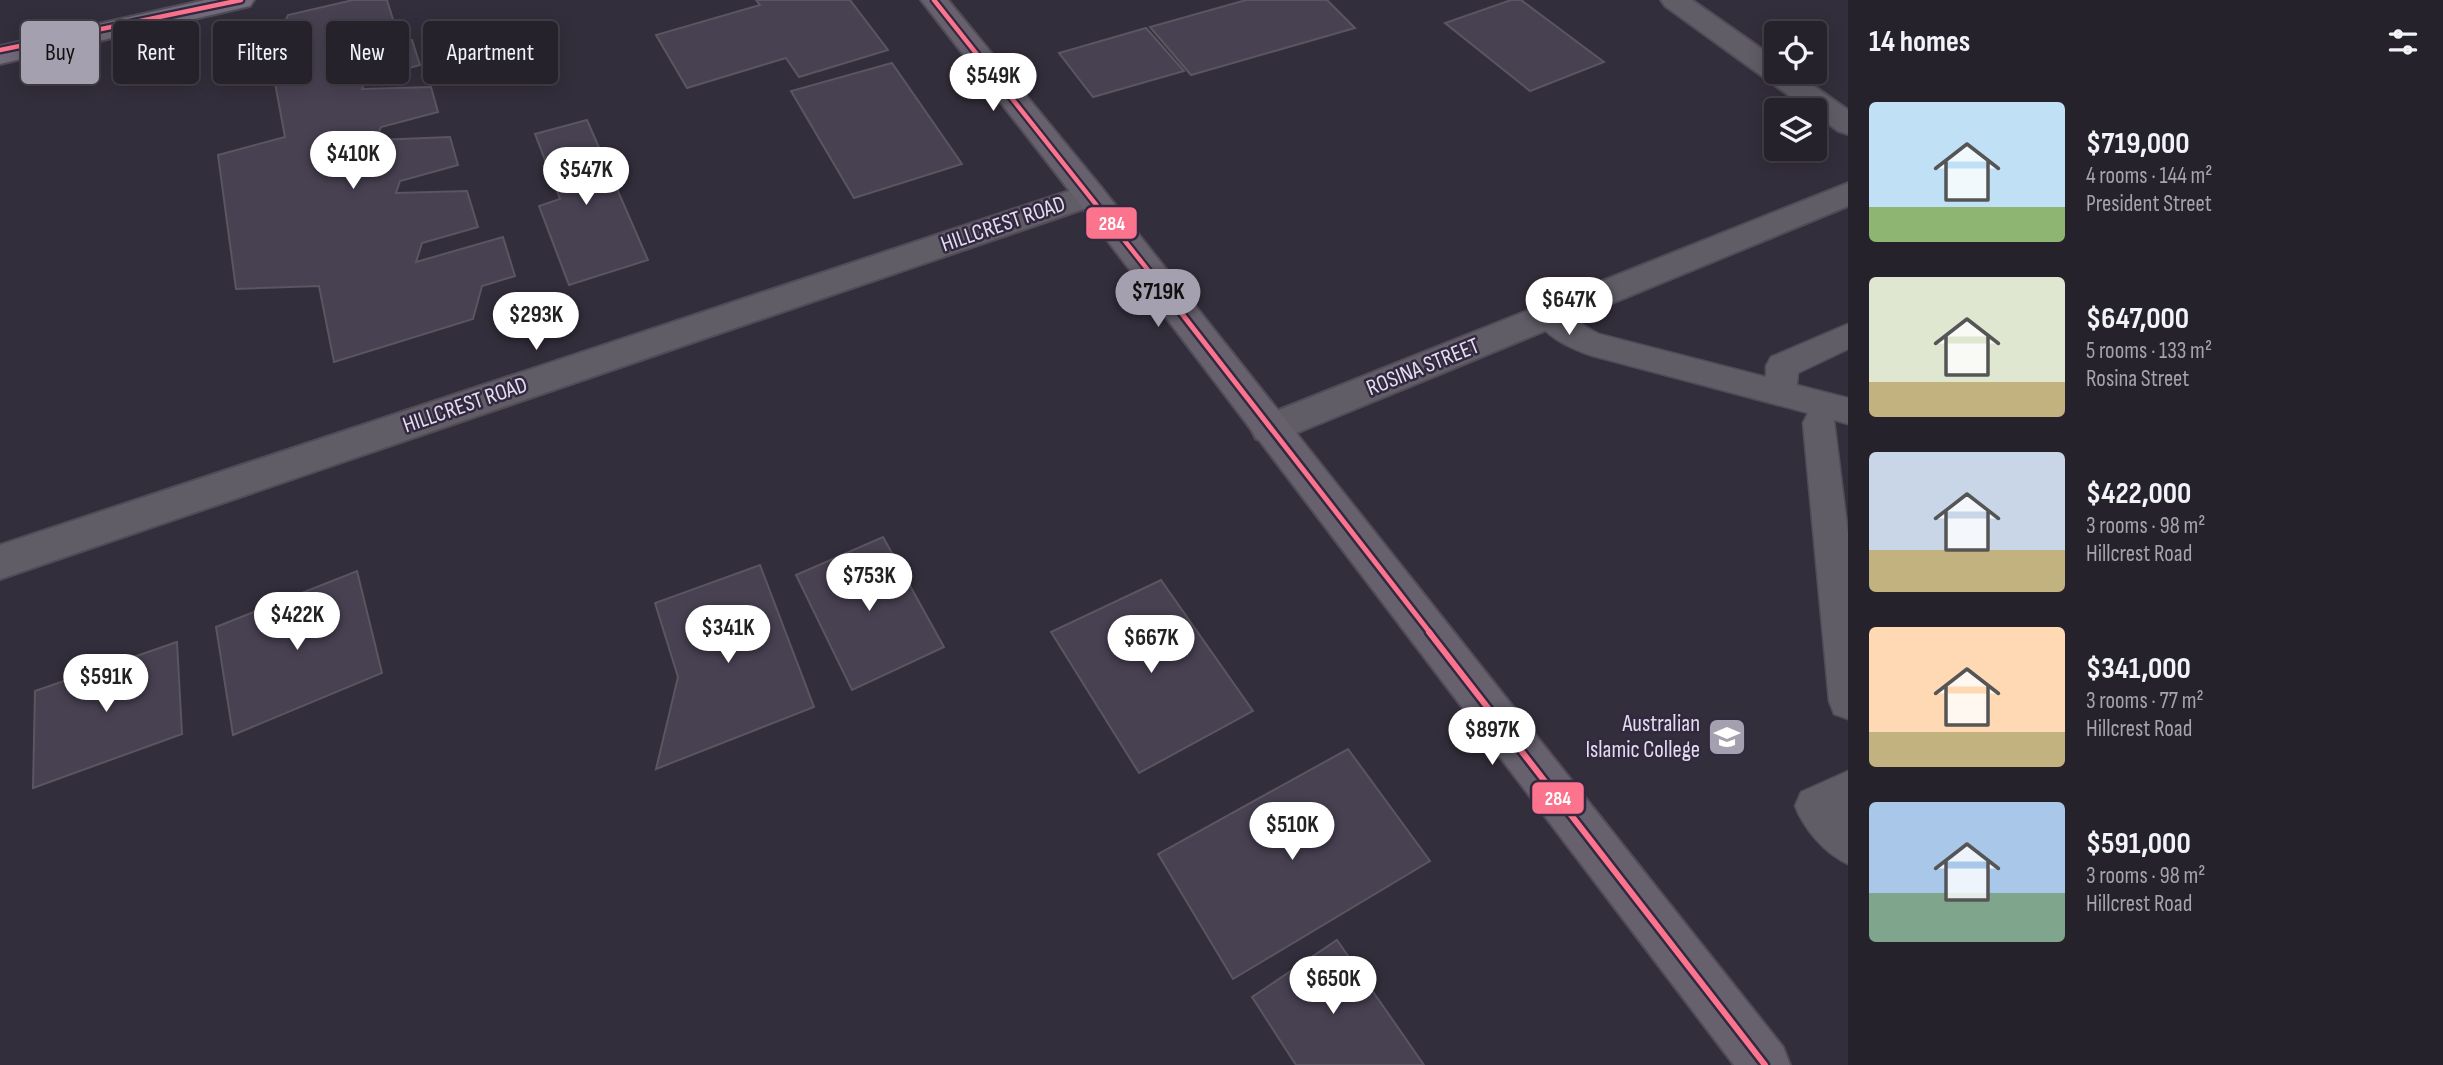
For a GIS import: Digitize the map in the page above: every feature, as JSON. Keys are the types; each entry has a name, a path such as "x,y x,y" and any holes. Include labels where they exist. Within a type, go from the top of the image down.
{"highway":[{"path":"0,52 242,0"}],"street":[{"path":"934,0 1090,195 1765,1065"},
{"path":"1674,0 1848,124"},
{"name":"ROSINA STREET","path":"1269,429 1848,194"},
{"name":"HILLCREST ROAD","path":"0,562 1090,195"}],"lane":[{"path":"1549,316 1578,338 1593,344 1814,407"},
{"path":"1848,336 1782,366 1848,450"},
{"path":"1814,407 1848,701"},
{"path":"1848,791 1815,806 1848,843"}],"building":[{"path":"353,0 387,0 393,21 326,21 326,84 364,84 362,89 431,87 438,112 381,127 376,140 450,137 458,165 400,181 396,193 467,191 478,227 422,243 416,262 503,237 515,276 482,286 473,319 334,362 319,286 236,289 218,155 285,137 275,84 312,84 312,21 285,21 288,15"},
{"path":"756,0 850,0 888,50 799,77 786,58 687,88 656,35 760,5"},
{"path":"1246,0 1327,0 1355,28 1191,75 1150,27"},
{"path":"1511,0 1521,0 1604,62 1530,91 1445,23"},
{"path":"1146,28 1184,71 1093,97 1059,53"},
{"path":"409,40 412,40 420,65 409,68"},
{"path":"892,63 962,164 854,198 791,91"},
{"path":"587,120 648,260 569,285 539,206 560,199 535,134"},
{"path":"883,537 944,647 852,690 796,575"},
{"path":"760,565 814,707 656,769 678,677 655,603"},
{"path":"357,571 382,673 233,735 216,627"},
{"path":"1161,580 1253,711 1139,773 1051,632"},
{"path":"177,642 182,734 33,788 35,691"},
{"path":"1348,749 1430,861 1233,979 1158,854"},
{"path":"1337,940 1424,1065 1296,1065 1252,997"}],"transit line":[{"name":"284","path":"0,50 241,0"},
{"name":"284","path":"934,0 1090,195 1765,1065"}],"place":[{"name":"Australian Islamic College","path":"1727,737"}]}
